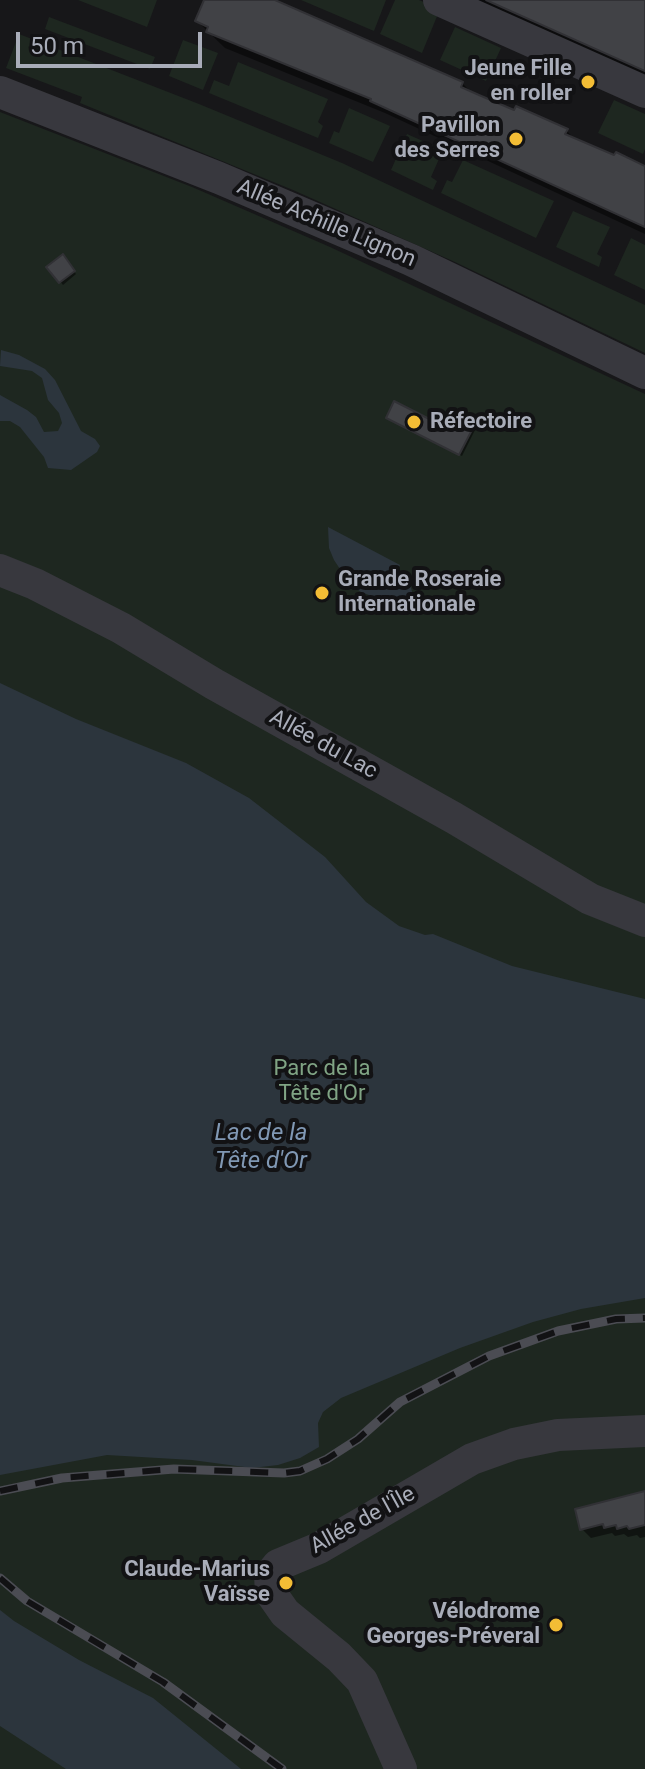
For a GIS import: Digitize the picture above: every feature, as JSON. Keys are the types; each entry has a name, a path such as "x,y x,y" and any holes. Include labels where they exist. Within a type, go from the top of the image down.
{"street":[{"path":"439,0 645,92"},
{"name":"Allée Achille Lignon","path":"0,92 205,172 411,260 645,373"},
{"name":"Allée du Lac","path":"0,570 35,584 121,628 590,899 645,921"},
{"name":"Allée de l'Île","path":"401,1769 362,1681 339,1657 285,1613 271,1593 270,1575 278,1565 319,1548 472,1459 514,1444 558,1435 645,1431"}],"green space":[{"path":"78,0 157,0 147,27"},
{"path":"301,0 386,0 374,31"},
{"path":"395,0 419,0 440,9 422,53 380,34"},
{"path":"49,17 155,57 150,69 45,29"},
{"path":"455,27 501,48 486,81 440,60"},
{"path":"19,34 342,163 645,305 645,353 455,262 293,190 80,103 82,97 6,68"},
{"path":"183,40 218,53 203,90 169,76"},
{"path":"238,62 328,99 318,122 323,126 318,138 209,93 214,80 229,86"},
{"path":"614,100 645,114 643,154 598,133"},
{"path":"349,108 390,126 373,162 329,143 334,131 339,133"},
{"name":"Parc de la Tête d'Or","path":"0,112 192,187 330,247 645,394 645,1769 0,1769"},
{"path":"407,134 443,150 431,177 437,181 433,190 391,170"},
{"path":"463,160 554,201 536,238 441,193 447,180 452,182"},
{"path":"573,211 610,227 597,254 602,257 599,267 556,247"},
{"path":"631,238 645,245 645,290 614,275"}],"water":[{"path":"1,350 19,355 45,369 55,380 81,431 100,446 97,452 71,470 48,468 44,457 20,427 10,421 0,421 0,395 36,417 44,432 58,431 62,423 59,413 48,400 42,378 32,371 0,366"},
{"path":"328,527 400,565 397,571 408,577 414,599 382,600 350,584 329,548"},
{"name":"Lac de la Tête d'Or","path":"0,683 76,719 186,763 249,798 325,857 366,902 399,926 425,935 433,934 512,966 645,999 645,1298 581,1309 533,1322 460,1348 341,1398 323,1412 318,1423 319,1447 300,1458 278,1465 252,1468 192,1460 107,1455 0,1475"},
{"path":"0,1610 79,1660 153,1698 241,1769 66,1769 0,1726"}],"building":[{"path":"204,0 275,0 463,82 461,87 479,95 514,110 516,106 568,129 565,134 645,166 645,227 371,99 206,32 208,27 195,21"},
{"path":"486,0 645,0 645,71"},
{"path":"63,254 75,271 59,283 46,267"},
{"name":"Réfectoire","path":"394,401 449,429 456,416 474,426 459,455 386,418"},
{"path":"645,1491 645,1525 617,1529 616,1525 604,1528 603,1524 580,1530 575,1509"}],"railway":[{"path":"0,1491 62,1478 174,1469 300,1471 327,1459 358,1439 400,1402 489,1356 558,1331 616,1319 645,1318"},
{"path":"0,1578 27,1601 163,1682 282,1769"}],"place":[{"name":"Jeune Fille en roller","path":"588,82"},
{"name":"Pavillon des Serres","path":"516,139"},
{"name":"Réfectoire","path":"414,422"},
{"name":"Grande Roseraie Internationale","path":"322,593"},
{"name":"Claude-Marius Vaïsse","path":"286,1583"},
{"name":"Vélodrome Georges-Préveral","path":"556,1625"}]}
